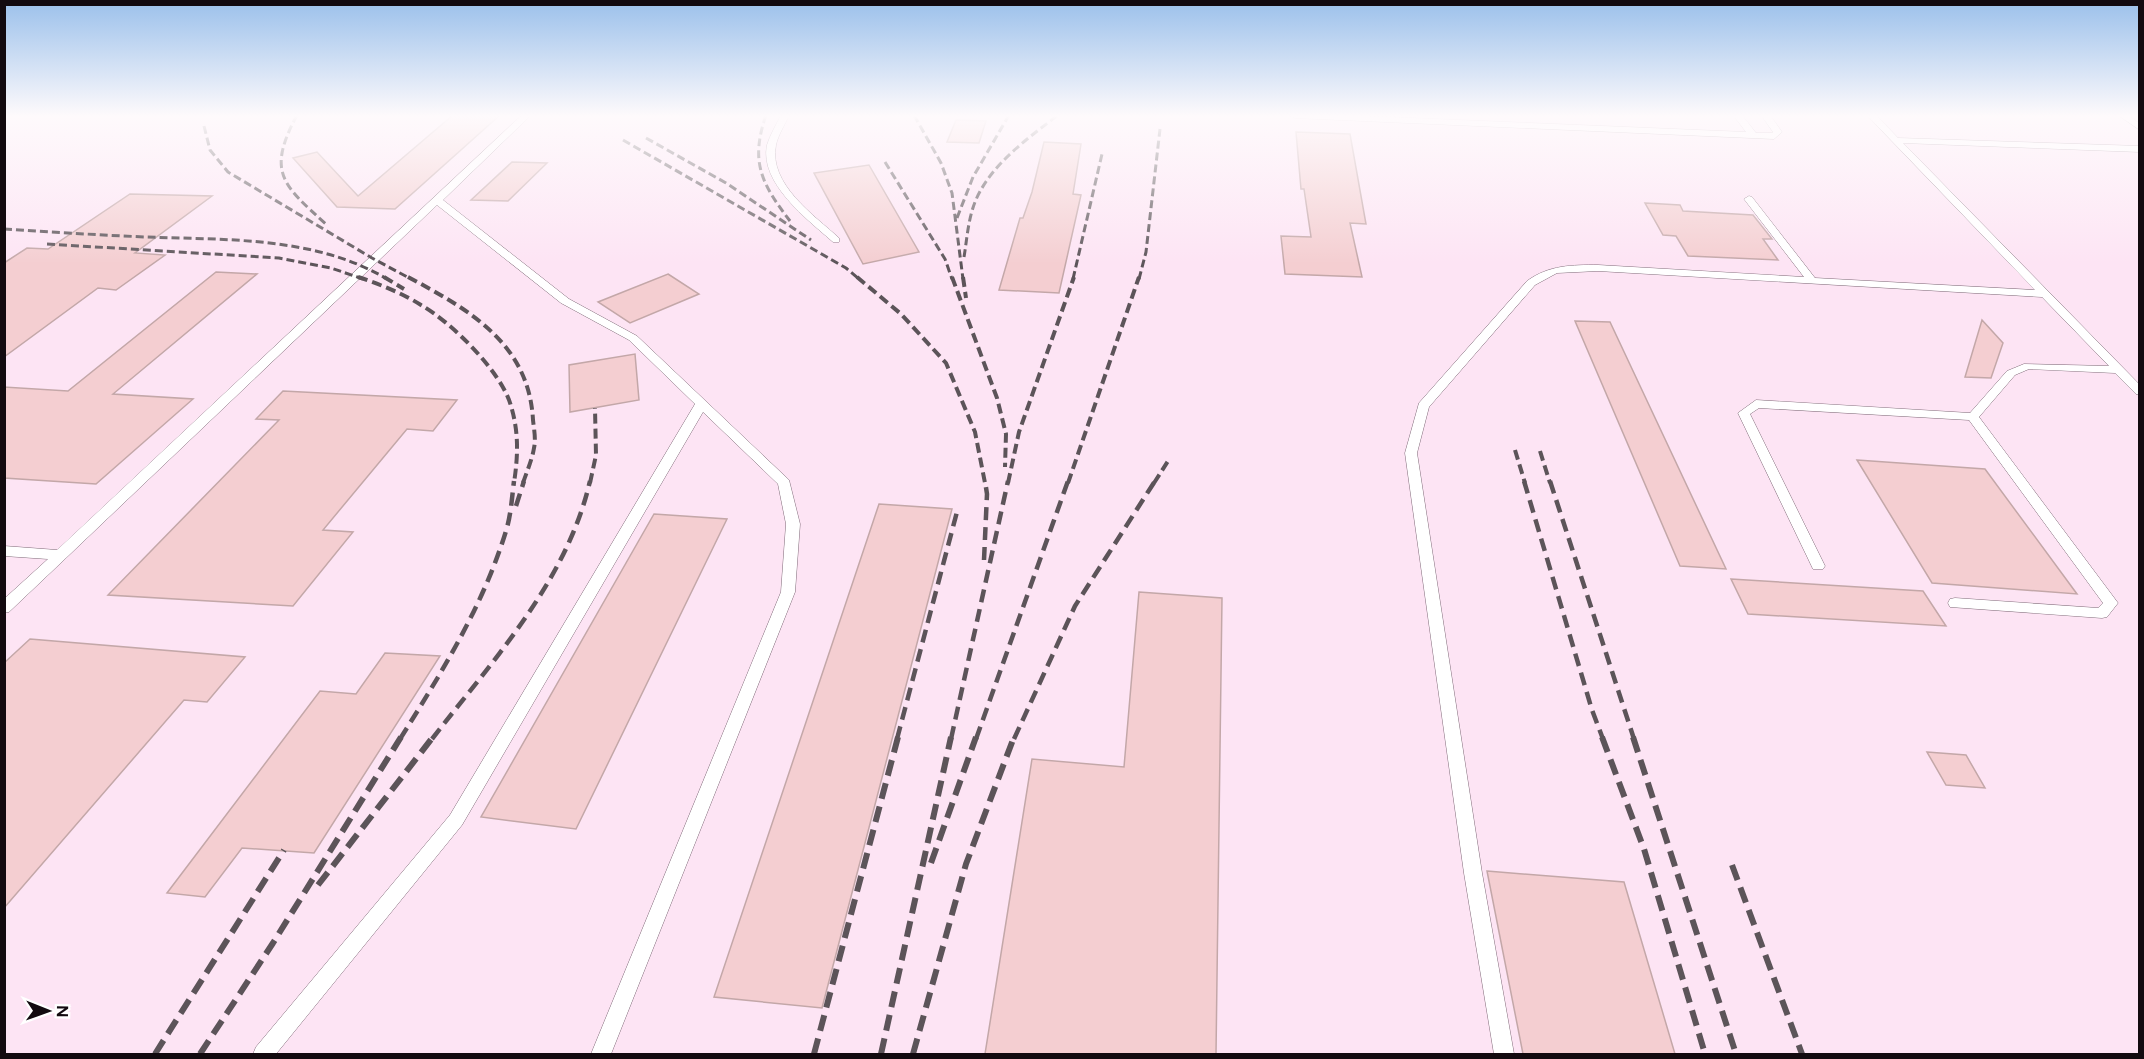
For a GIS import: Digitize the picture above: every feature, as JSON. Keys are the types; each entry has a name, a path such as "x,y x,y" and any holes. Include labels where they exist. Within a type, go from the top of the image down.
{"lane":[{"path":"4,608 475,164"},
{"path":"773,164 775,176 800,206 836,240"},
{"path":"1919,164 2139,392"},
{"path":"1749,199 1812,280"},
{"path":"437,200 565,301 633,338 784,483 793,524 788,592 601,1054"},
{"path":"1504,1054 1473,873 1411,453 1423,406 1531,283 1543,273 1567,268 2044,294"},
{"path":"1973,417 2011,373 2028,366 2117,370"},
{"path":"262,1054 456,820 702,403"},
{"path":"1818,566 1744,413 1756,404 1973,417 2111,603 2102,613 1955,603"},
{"path":"4,551 61,555"}],"shaded area":[{"path":"5,164 2139,164 2139,1054 5,1054"}],"building":[{"path":"299,164 329,164 358,196 395,164 445,164 395,209 337,207"},
{"path":"509,164 546,164 508,201 471,200"},
{"path":"1039,164 1078,164 1073,194 1081,195 1059,293 999,290 1020,218 1023,218"},
{"path":"1299,164 1355,164 1366,224 1350,223 1362,277 1285,274 1281,236 1311,237 1304,189 1301,189"},
{"path":"869,165 919,252 863,264 814,173"},
{"path":"130,194 212,196 135,253 165,255 116,290 98,288 4,357 4,263 27,248 48,249"},
{"path":"1645,203 1680,205 1683,211 1753,215 1772,239 1763,239 1778,260 1688,256 1676,236 1663,235"},
{"path":"216,272 257,274 113,394 193,399 96,484 4,478 4,387 68,391"},
{"path":"668,274 699,294 630,323 598,302"},
{"path":"1982,320 2003,343 1991,378 1965,377"},
{"path":"1575,321 1610,322 1726,569 1680,566"},
{"path":"635,354 639,400 570,412 569,365"},
{"path":"283,391 457,400 433,431 407,429 323,530 353,532 293,606 108,595 279,420 256,419"},
{"path":"1857,460 1985,469 2077,594 1932,583"},
{"path":"879,504 952,509 822,1008 714,997"},
{"path":"654,514 727,519 576,829 481,817"},
{"path":"1731,579 1923,591 1946,626 1748,614"},
{"path":"1139,592 1222,598 1216,1054 985,1054 1032,759 1124,767"},
{"path":"30,639 245,657 207,702 184,700 4,908 4,663"},
{"path":"385,653 440,656 314,853 242,848 205,897 167,893 320,691 356,694"},
{"path":"1927,752 1966,755 1985,788 1946,785"},
{"path":"1487,871 1624,882 1675,1054 1523,1054"}],"railway":[{"path":"222,164 228,172 411,279"},
{"path":"281,164 290,188 327,225"},
{"path":"666,164 846,268 859,279"},
{"path":"693,164 726,183 811,240"},
{"path":"760,164 765,183 790,221"},
{"path":"886,164 945,259 952,279"},
{"path":"942,164 952,193 963,279"},
{"path":"957,218 980,164"},
{"path":"964,257 975,202 990,176 1001,164"},
{"path":"1073,279 1100,164"},
{"path":"1139,279 1146,252 1156,164"},
{"path":"4,229 270,243 330,255 359,265 387,279"},
{"path":"47,244 279,258 331,268 363,279"},
{"path":"358,277 398,293 433,313 474,349 497,378 506,393 514,416 517,445 514,483"},
{"path":"384,277 404,289"},
{"path":"408,277 474,317 508,350 520,370 529,393 535,438 532,457 523,483"},
{"path":"857,277 901,314 946,363 975,432 985,483"},
{"path":"952,277 997,398 1006,434 1005,467"},
{"path":"963,277 966,298"},
{"path":"1008,483 1019,432 1074,277"},
{"path":"1068,483 1139,277"},
{"path":"590,483 596,455 595,408"},
{"path":"1515,450 1525,483"},
{"path":"1540,451 1550,483"},
{"path":"1154,483 1170,458"},
{"path":"400,739 446,664 486,586 508,525 514,481"},
{"path":"516,506 524,481"},
{"path":"432,739 503,649 546,586 579,518 590,481"},
{"path":"984,560 987,494 985,481"},
{"path":"951,739 1008,481"},
{"path":"976,739 1068,481"},
{"path":"1014,739 1075,606 1155,481"},
{"path":"1524,481 1592,710 1603,739"},
{"path":"1550,481 1634,739"},
{"path":"897,739 958,508"},
{"path":"200,1054 273,943 401,737"},
{"path":"318,885 433,737"},
{"path":"814,1054 898,737"},
{"path":"881,1054 951,737"},
{"path":"931,863 976,737"},
{"path":"913,1054 966,864 1014,737"},
{"path":"1602,737 1644,849 1705,1054"},
{"path":"1633,737 1736,1054"},
{"path":"155,1054 284,850"},
{"path":"1732,865 1802,1054"}]}
